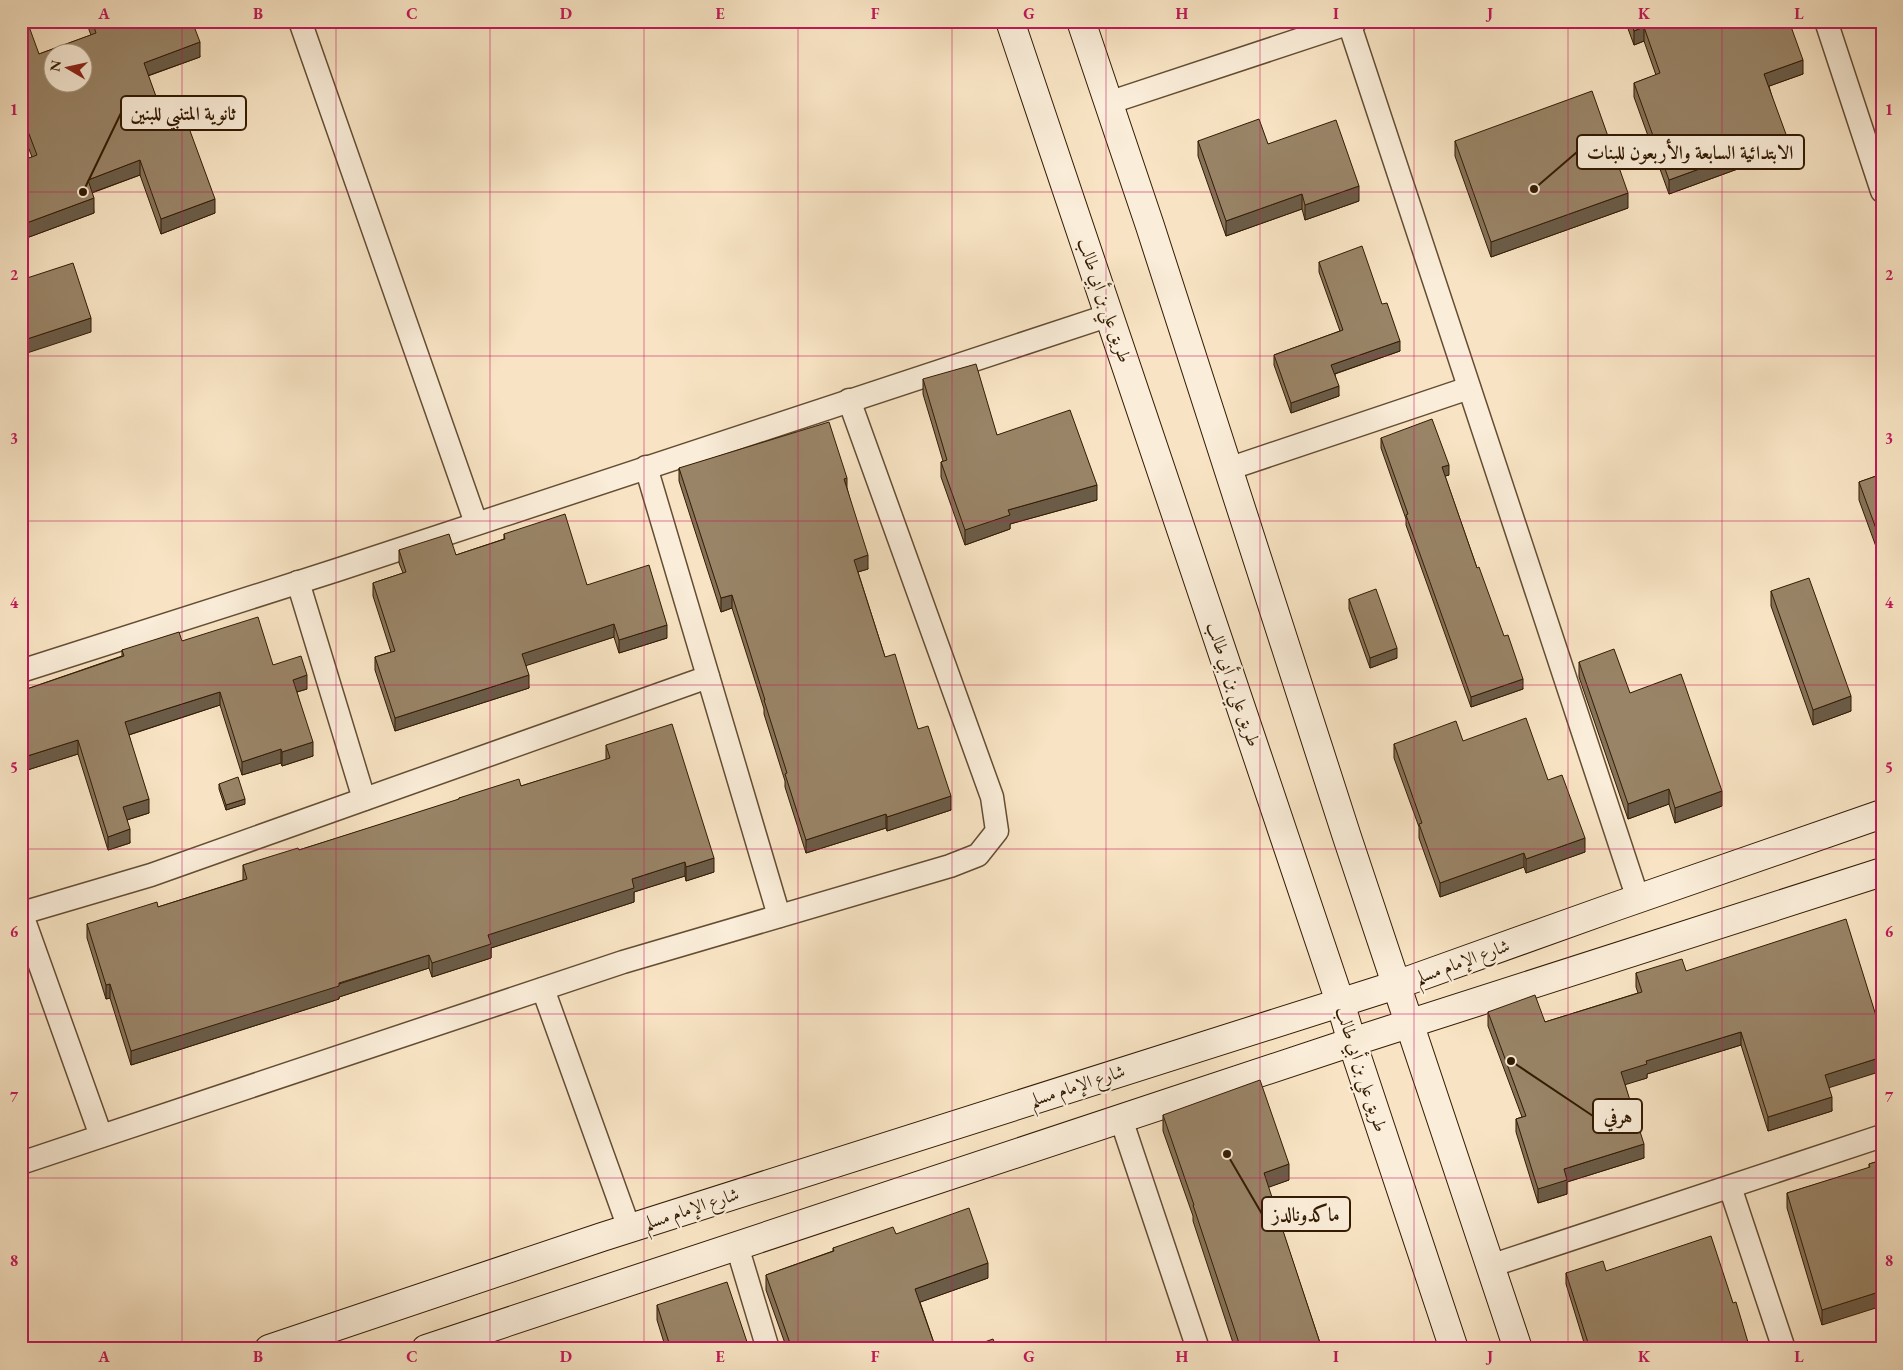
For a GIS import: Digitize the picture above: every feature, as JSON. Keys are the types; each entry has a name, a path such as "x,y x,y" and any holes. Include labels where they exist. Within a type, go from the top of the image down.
{"main road":[{"name":"طريق علي بن أبي طالب","path":"1010,21 1110,314 1454,1349"},
{"path":"1080,21 1396,985 1518,1349"},
{"name":"شارع الإمام مسلم","path":"269,1349 629,1228 1396,985 1882,814"},
{"path":"426,1349 1352,1042 1410,1025 1882,872"}],"street":[{"path":"300,21 476,523"},
{"path":"1826,21 1882,192"},
{"path":"1108,103 1352,22 1469,388 1638,899"},
{"path":"21,671 298,582 1110,314"},
{"path":"1228,469 1469,388"},
{"path":"21,1163 623,962 950,866 978,855 997,831 992,797 849,400"},
{"path":"646,467 779,916"},
{"path":"298,582 364,798"},
{"path":"101,1136 21,912 151,875 708,677"},
{"path":"543,989 629,1228"},
{"path":"1121,1119 1198,1349"},
{"path":"1490,1266 1882,1136"},
{"path":"1730,1187 1784,1349"},
{"path":"737,1246 768,1349"}],"building":[{"path":"21,21 27,21 39,54 42,53 42,92 92,92 92,42 72,42 96,33 92,21 192,21 200,42 144,63 163,116 182,109 215,199 161,219 140,160 88,180 94,198 21,225 21,161 37,155 21,113"},
{"path":"1631,21 1789,21 1803,60 1764,74 1787,137 1669,180 1634,83 1660,73 1644,27 1634,31"},
{"path":"1592,91 1628,193 1491,242 1455,141"},
{"path":"1259,119 1268,144 1336,120 1359,186 1305,205 1302,194 1226,221 1198,141"},
{"path":"1362,246 1382,304 1387,303 1400,341 1331,365 1339,386 1291,403 1274,355 1343,330 1319,262"},
{"path":"73,263 91,318 21,341 21,280"},
{"path":"976,364 997,435 1070,410 1097,485 1008,510 1010,515 965,530 941,462 947,460 923,379"},
{"path":"1432,419 1449,465 1442,467 1477,568 1479,567 1504,636 1508,635 1523,679 1471,697 1406,515 1408,514 1381,438"},
{"path":"829,422 847,478 844,479 868,555 854,560 885,657 895,654 918,729 928,726 951,796 887,817 886,814 806,840 732,595 721,598 679,468"},
{"path":"1882,474 1882,545 1859,482"},
{"path":"565,514 587,585 649,565 667,625 619,640 614,624 522,654 529,675 395,718 375,657 395,651 373,583 406,572 399,550 449,534 456,555 505,539 504,534"},
{"path":"1809,578 1851,696 1813,710 1771,591"},
{"path":"1376,589 1397,648 1370,658 1349,599"},
{"path":"258,617 273,665 301,656 307,675 293,680 313,742 282,752 281,749 242,762 220,692 125,722 149,799 123,807 130,829 108,837 78,740 21,758 21,691 124,656 122,650 179,632 182,641"},
{"path":"1614,649 1630,693 1681,674 1722,791 1675,808 1669,789 1628,804 1579,662"},
{"path":"1526,718 1548,780 1562,775 1585,838 1526,859 1524,853 1440,883 1419,824 1422,823 1394,744 1456,721 1463,741"},
{"path":"672,724 714,858 686,867 685,862 632,879 634,888 488,935 491,944 432,963 429,955 339,983 339,986 131,1051 110,984 106,985 87,924 157,902 158,907 247,879 243,865 298,848 299,850 519,779 521,786 610,758 606,745"},
{"path":"238,777 245,799 226,805 219,784"},
{"path":"1846,919 1882,1035 1882,1057 1825,1075 1832,1097 1768,1117 1741,1032 1646,1061 1647,1064 1621,1072 1644,1144 1564,1169 1567,1180 1538,1189 1516,1119 1526,1116 1488,1012 1535,995 1545,1022 1642,992 1636,973 1682,959 1686,971"},
{"path":"1260,1080 1289,1164 1264,1173 1322,1349 1241,1349 1163,1115"},
{"path":"1882,1160 1882,1291 1822,1310 1787,1193 1870,1167 1869,1164"},
{"path":"969,1208 988,1263 915,1289 936,1349 792,1349 766,1275 834,1251 833,1248 893,1227 896,1234"},
{"path":"1711,1236 1733,1303 1736,1302 1750,1349 1590,1349 1566,1273 1603,1261 1606,1271"},
{"path":"727,1282 747,1342 727,1349 671,1349 657,1305"},
{"path":"993,1339 997,1349 965,1349"}],"place":[{"name":"الابتدائية السابعة والأربعون للبنات","path":"1534,189"},
{"name":"ثانوية المتنبي للبنين","path":"83,192"},
{"name":"هرفي","path":"1511,1061"},
{"name":"ماكدونالدز","path":"1227,1154"}]}
